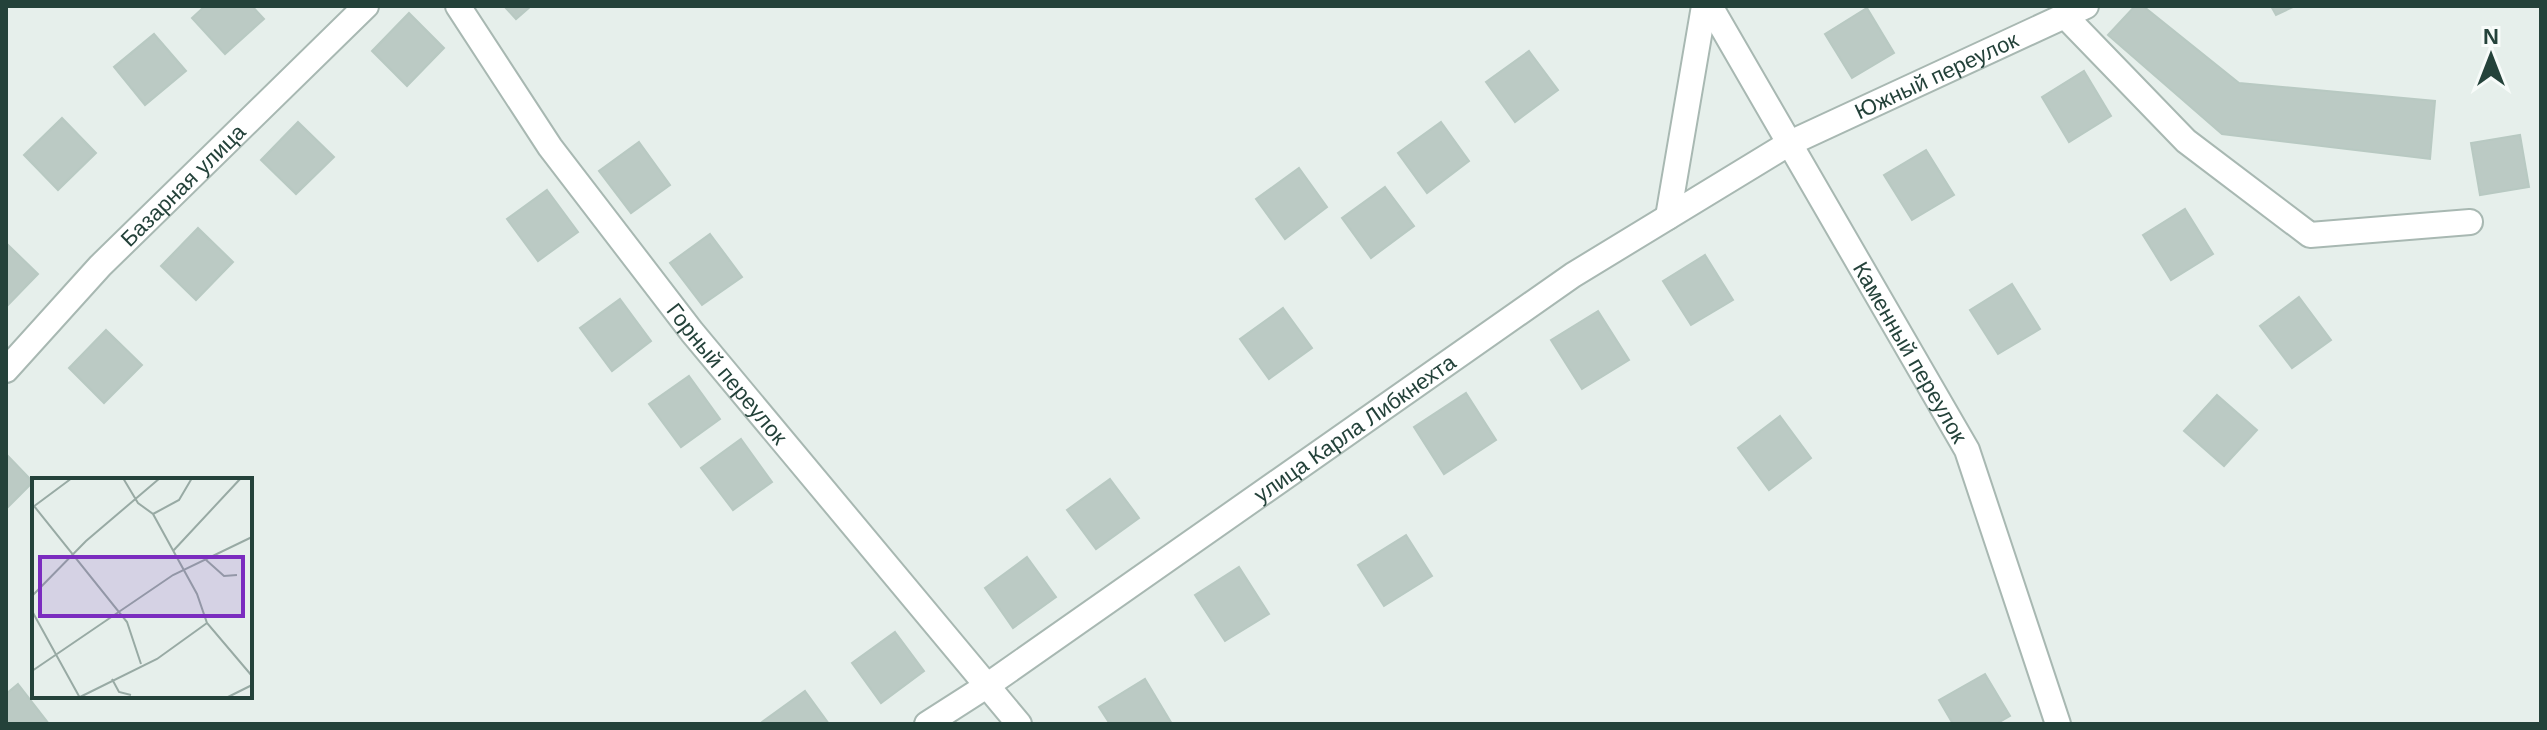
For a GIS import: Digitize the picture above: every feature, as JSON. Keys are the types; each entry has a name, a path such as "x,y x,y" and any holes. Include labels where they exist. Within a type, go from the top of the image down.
{"street":[{"name":"Базарная улица","path":"6,370 100,266 366,6"},
{"name":"Горный переулок","path":"458,6 550,147 683,320 1019,724"},
{"name":"Каменный переулок","path":"1707,6 1967,450 2058,724"},
{"path":"1668,217 1707,6"},
{"path":"2075,11 2186,141 2310,235 2470,222"},
{"name":"Южный переулок","path":"1788,144 2075,11"},
{"name":"улица Карла Либкнехта","path":"927,724 988,685 1573,275 1788,144"}],"building":[{"path":"205,6 252,6 264,19 225,54 192,18"},
{"path":"504,6 531,6 516,19"},
{"path":"2135,6 2143,6 2239,83 2435,101 2430,159 2222,134 2108,35"},
{"path":"2271,6 2295,6 2276,15"},
{"path":"1867,8 1894,53 1852,78 1825,34"},
{"path":"409,13 444,48 407,86 372,51"},
{"path":"154,34 186,71 145,105 114,67"},
{"path":"1529,51 1558,90 1515,122 1486,82"},
{"path":"2084,71 2111,116 2069,142 2042,97"},
{"path":"62,118 96,153 58,190 24,155"},
{"path":"298,122 334,157 296,194 261,160"},
{"path":"1441,122 1469,161 1427,193 1398,153"},
{"path":"2520,135 2529,187 2480,195 2471,143"},
{"path":"639,142 670,185 631,213 599,171"},
{"path":"1926,150 1954,195 1912,220 1884,175"},
{"path":"1299,168 1327,207 1285,239 1256,199"},
{"path":"1385,187 1414,226 1371,258 1342,218"},
{"path":"547,190 578,232 538,261 507,219"},
{"path":"2185,209 2213,254 2171,280 2143,235"},
{"path":"198,228 233,262 196,300 161,266"},
{"path":"710,234 742,277 702,305 670,263"},
{"path":"6,243 38,274 6,307"},
{"path":"1705,255 1733,300 1691,325 1663,281"},
{"path":"2012,284 2040,329 1998,354 1970,310"},
{"path":"2299,297 2331,340 2292,368 2260,326"},
{"path":"620,299 651,341 612,371 580,328"},
{"path":"1283,308 1312,348 1269,379 1240,339"},
{"path":"1598,311 1629,360 1582,389 1551,340"},
{"path":"106,330 142,365 104,403 69,368"},
{"path":"689,376 720,419 681,447 649,404"},
{"path":"1466,393 1496,440 1444,474 1414,427"},
{"path":"2217,395 2257,430 2224,466 2184,431"},
{"path":"1780,416 1811,458 1769,490 1738,448"},
{"path":"741,439 772,482 733,510 701,468"},
{"path":"6,454 32,483 6,509"},
{"path":"1110,479 1139,518 1096,549 1067,510"},
{"path":"1406,535 1432,576 1384,606 1358,565"},
{"path":"1027,557 1056,597 1013,628 985,588"},
{"path":"1239,567 1269,614 1225,641 1195,595"},
{"path":"895,632 924,671 881,703 852,663"},
{"path":"1985,674 2010,716 1996,724 1953,724 1939,700"},
{"path":"1145,679 1172,724 1110,724 1099,707"},
{"path":"18,684 49,724 6,724 6,694"},
{"path":"805,691 829,724 763,724 762,722"}]}
